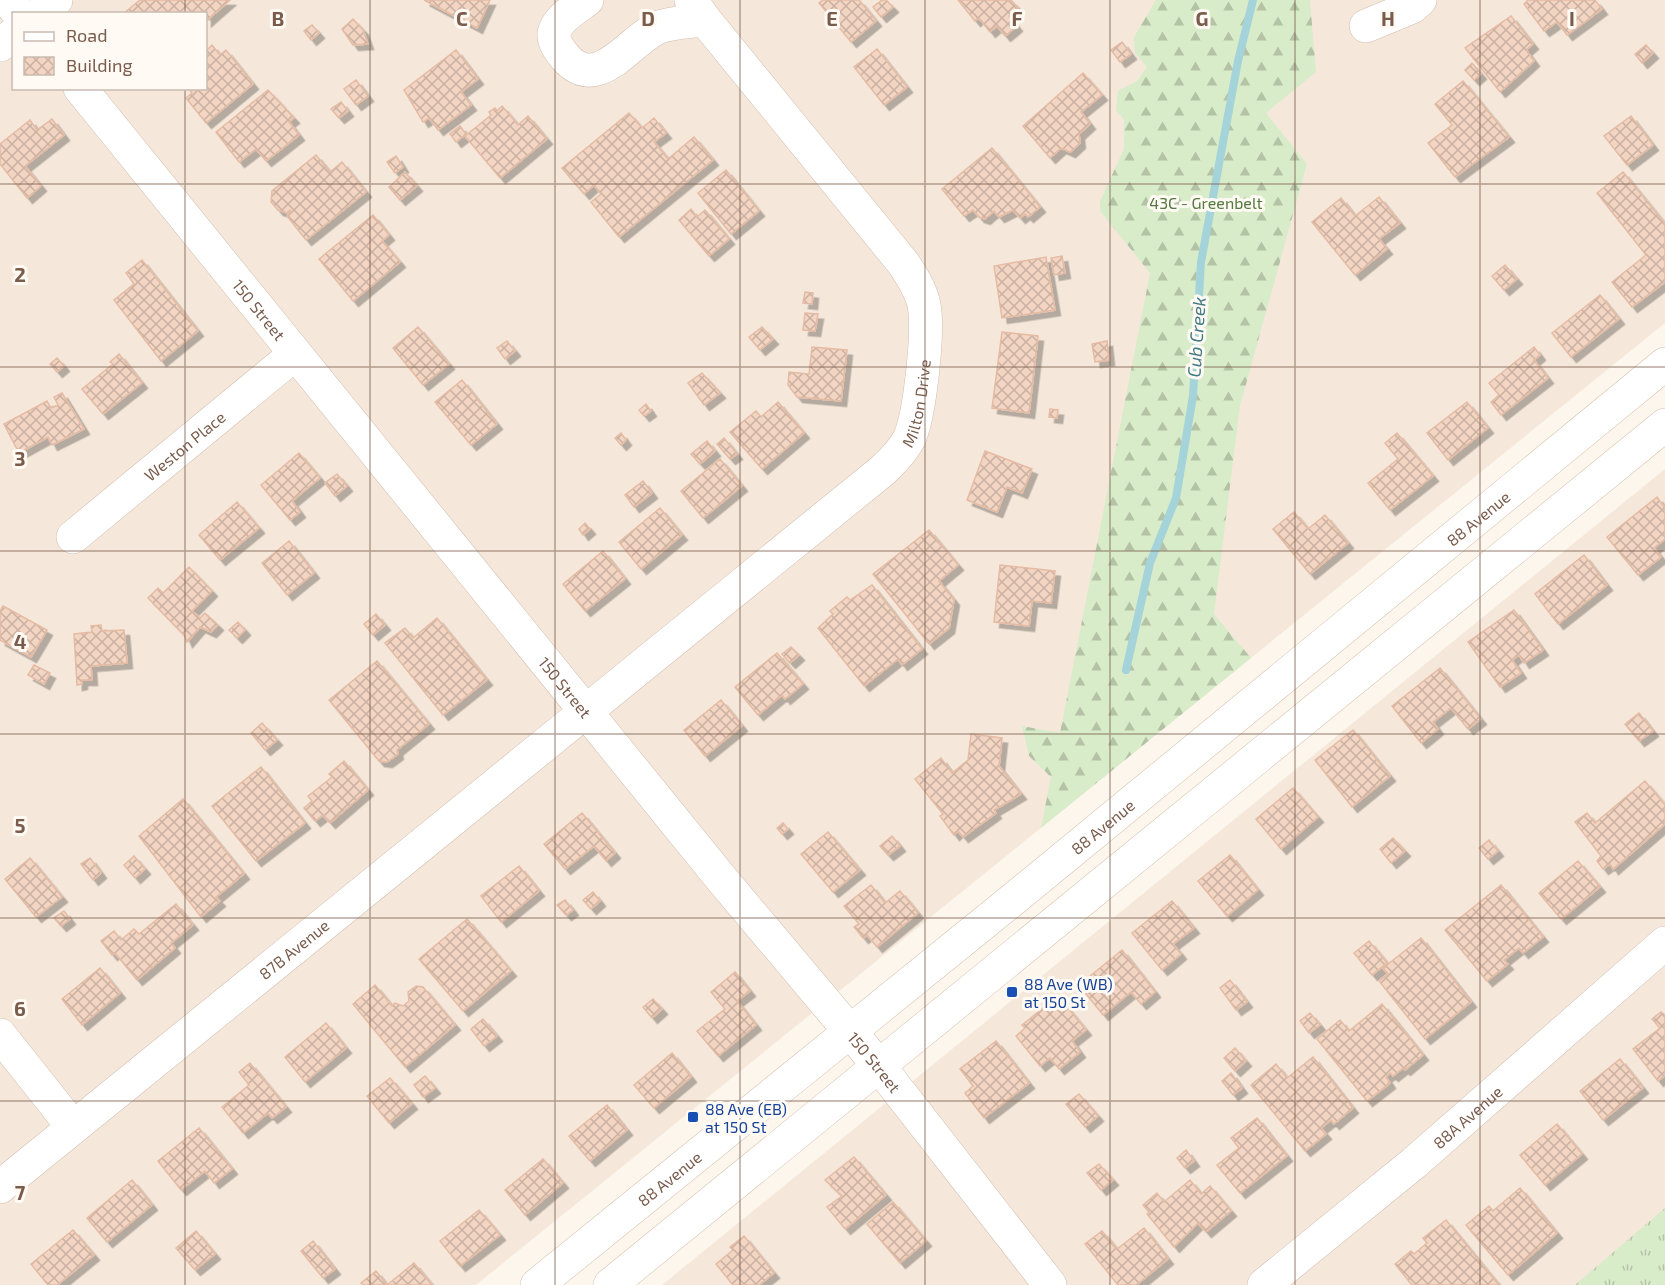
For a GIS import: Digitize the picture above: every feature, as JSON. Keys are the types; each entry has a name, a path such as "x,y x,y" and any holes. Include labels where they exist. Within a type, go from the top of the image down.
{"street":[{"path":"8,0 17,12"},
{"path":"41,12 56,0"},
{"name":"Milton Drive","path":"585,710 882,471 904,447 915,423 925,315 916,283 903,263 698,10 660,27 604,68 585,70 573,65 559,50 554,33 559,22 587,0"},
{"path":"1366,26 1412,7 1420,0"},
{"path":"0,45 12,36"},
{"name":"150 Street","path":"82,90 585,710 879,1066 1050,1285"},
{"name":"Weston Place","path":"73,537 295,354"},
{"name":"88 Avenue","path":"537,1285 1025,890 1665,364"},
{"path":"610,1285 1665,425"},
{"name":"87B Avenue","path":"0,1187 585,710"},
{"name":"88A Avenue","path":"1264,1285 1414,1163 1665,943"},
{"path":"0,1035 73,1127"}],"shaded area":[{"path":"0,0 1665,0 1665,323 476,1285 0,1285"},
{"path":"1665,469 1665,1285 662,1285"}],"green space":[{"name":"43C - Greenbelt","path":"1156,0 1310,0 1316,72 1266,113 1307,164 1240,406 1214,614 1251,658 1041,828 1051,777 1029,756 1022,726 1060,733 1150,273 1100,211 1100,201 1124,149 1124,119 1116,111 1118,91 1137,81 1147,67 1135,53 1134,37"},
{"path":"1665,1208 1665,1285 1575,1285"}],"building":[{"path":"140,0 230,0 207,20 207,12 125,12"},
{"path":"424,0 490,0 477,28"},
{"path":"823,0 859,0 876,21 851,42 819,3"},
{"path":"882,0 886,0 893,7 881,17 873,7"},
{"path":"958,0 1011,0 1018,8 1009,16 1017,26 1005,36 997,26 990,32 979,18 975,21"},
{"path":"1528,0 1595,0 1602,9 1567,35 1557,22 1544,31 1524,4"},
{"path":"1511,16 1533,44 1526,50 1534,61 1500,92 1465,48"},
{"path":"353,19 363,30 368,44 353,45 342,29"},
{"path":"312,25 319,33 311,40 304,31"},
{"path":"1122,42 1131,54 1120,62 1111,50"},
{"path":"212,45 220,55 226,50 253,84 206,123 186,98 192,93 190,90 207,90 207,50"},
{"path":"1646,45 1653,53 1642,63 1635,54"},
{"path":"877,49 907,87 884,105 854,67"},
{"path":"456,50 478,79 461,92 471,105 438,130 429,118 423,122 404,90"},
{"path":"1472,63 1481,74 1474,80 1465,70"},
{"path":"1083,73 1102,95 1081,112 1090,124 1079,134 1080,143 1070,152 1061,148 1050,158 1023,126"},
{"path":"356,80 368,96 356,105 344,89"},
{"path":"1463,81 1509,137 1455,177 1428,143 1452,125 1435,104"},
{"path":"268,90 294,118 289,122 299,135 266,161 256,149 239,162 216,132"},
{"path":"341,102 348,111 339,118 331,109"},
{"path":"502,106 518,125 528,116 547,139 500,178 465,136 491,115 489,112 495,108 497,111"},
{"path":"629,113 642,128 654,118 666,133 654,142 668,159 694,137 713,160 619,237 591,202 601,194 594,185 584,194 562,168"},
{"path":"1631,116 1653,145 1627,165 1604,136"},
{"path":"52,119 64,135 25,166 41,186 27,198 0,164 0,144 30,120 37,130"},
{"path":"460,126 466,134 456,142 450,134"},
{"path":"992,148 1040,207 1028,217 1025,214 1020,218 1013,210 999,217 994,211 985,219 979,217 973,210 964,216 942,189"},
{"path":"316,155 330,172 342,162 366,192 306,240 287,216 292,212 278,210 271,202 272,191"},
{"path":"396,156 403,167 395,173 387,162"},
{"path":"726,170 759,211 731,234 698,193"},
{"path":"405,172 417,186 400,200 389,187"},
{"path":"1623,172 1665,224 1665,282 1632,307 1612,282 1646,255 1597,193"},
{"path":"1379,197 1400,223 1379,239 1387,249 1355,275 1312,222 1341,198 1355,216"},
{"path":"691,209 697,217 705,210 729,239 709,256 679,220"},
{"path":"373,215 389,235 382,241 400,262 353,301 319,259"},
{"path":"1062,256 1065,273 1054,275 1051,258"},
{"path":"1046,257 1055,310 1002,318 994,266"},
{"path":"142,260 198,331 161,361 114,300 134,284 126,273"},
{"path":"1505,265 1517,279 1504,290 1492,276"},
{"path":"805,292 813,293 812,304 803,303"},
{"path":"1600,295 1619,319 1571,357 1552,333"},
{"path":"805,313 818,314 815,331 803,330"},
{"path":"418,327 449,364 423,385 393,348"},
{"path":"762,327 773,339 760,350 749,337"},
{"path":"1002,332 1038,336 1029,413 992,408"},
{"path":"507,341 515,351 505,359 497,348"},
{"path":"1107,341 1109,360 1095,362 1092,344"},
{"path":"812,347 847,350 841,401 797,397 788,385 789,372 809,374"},
{"path":"1534,347 1540,355 1534,360 1548,378 1501,415 1491,402 1499,395 1489,383"},
{"path":"119,354 142,383 103,414 82,389 113,364 110,362"},
{"path":"57,358 64,366 57,372 50,364"},
{"path":"702,373 720,393 704,405 688,383"},
{"path":"462,380 497,424 471,445 435,402"},
{"path":"62,393 84,429 52,445 48,437 19,453 4,424 47,401 51,408 58,405 54,397"},
{"path":"778,402 804,433 762,469 730,432 756,411 761,417"},
{"path":"1467,402 1488,428 1448,460 1427,433"},
{"path":"646,404 651,411 644,416 639,410"},
{"path":"1050,409 1058,410 1057,418 1049,417"},
{"path":"621,433 626,440 621,445 615,438"},
{"path":"1397,433 1433,476 1390,510 1368,483 1398,459 1385,443"},
{"path":"724,438 737,454 730,459 717,444"},
{"path":"707,441 715,451 700,464 691,454"},
{"path":"985,451 1032,469 1022,493 1007,487 997,512 967,500"},
{"path":"299,453 320,478 292,501 300,512 290,520 261,485"},
{"path":"720,459 742,486 703,518 681,491"},
{"path":"337,474 347,486 335,496 325,483"},
{"path":"643,481 652,493 634,507 625,495"},
{"path":"1657,497 1665,508 1665,539 1654,548 1661,557 1638,575 1607,537"},
{"path":"237,502 259,528 220,560 199,535"},
{"path":"660,508 682,535 641,569 619,542"},
{"path":"1294,512 1308,529 1325,515 1348,543 1310,574 1273,529"},
{"path":"585,523 590,529 583,535 579,529"},
{"path":"929,530 958,565 939,581 954,600 949,628 929,644 873,574"},
{"path":"289,541 314,573 287,595 262,563"},
{"path":"603,551 625,579 585,611 563,584"},
{"path":"1584,555 1607,585 1558,624 1535,594"},
{"path":"1000,565 1055,571 1051,603 1032,601 1029,626 994,622"},
{"path":"189,567 212,591 192,611 200,618 205,613 218,625 211,632 200,627 187,642 184,635 148,598 158,588 163,593"},
{"path":"872,585 922,649 902,665 898,659 864,686 818,628 833,614 830,611 847,597 850,600"},
{"path":"3,606 47,630 31,657 0,640 0,611"},
{"path":"1514,610 1543,650 1524,663 1519,655 1512,660 1521,673 1500,687 1468,642"},
{"path":"376,614 385,625 373,635 364,624"},
{"path":"437,618 487,680 443,715 385,643 405,628 413,638"},
{"path":"238,622 245,630 237,638 229,630"},
{"path":"101,625 102,631 124,630 127,663 91,666 92,680 82,680 82,684 77,685 74,634 92,632 91,626"},
{"path":"791,647 799,655 790,663 782,654"},
{"path":"777,653 803,684 785,699 782,695 758,715 735,687"},
{"path":"377,661 429,724 397,750 398,754 387,762 379,761 329,700"},
{"path":"34,665 50,673 44,684 28,675"},
{"path":"1440,668 1481,719 1468,729 1451,708 1433,722 1438,729 1421,743 1392,706"},
{"path":"721,700 742,726 705,756 684,730"},
{"path":"1639,713 1653,731 1639,741 1625,724"},
{"path":"262,723 277,740 265,750 251,733"},
{"path":"1353,730 1390,776 1352,807 1315,760"},
{"path":"971,734 1002,738 999,766 1021,794 994,810 996,813 963,837 958,831 954,835 940,816 943,814 915,779 941,758 952,773 968,760"},
{"path":"344,761 368,790 330,823 323,815 315,821 304,808 312,801 308,796 332,777 329,774"},
{"path":"261,767 305,823 256,861 212,806"},
{"path":"1645,781 1665,805 1665,824 1613,869 1610,864 1603,869 1597,861 1601,856 1575,822 1587,813 1595,823"},
{"path":"1293,788 1318,817 1281,849 1256,819"},
{"path":"183,799 244,874 216,897 220,901 201,917 139,836"},
{"path":"582,813 615,853 606,861 594,846 565,869 544,844"},
{"path":"783,823 788,829 782,834 777,828"},
{"path":"828,832 860,870 833,892 801,854"},
{"path":"892,836 900,846 888,855 880,846"},
{"path":"1393,838 1405,851 1391,863 1380,849"},
{"path":"1489,840 1498,851 1488,859 1479,848"},
{"path":"1230,855 1258,890 1227,916 1198,881"},
{"path":"134,856 145,869 135,878 124,865"},
{"path":"30,858 62,897 36,917 5,879"},
{"path":"90,858 101,873 93,880 81,864"},
{"path":"1578,861 1600,887 1561,919 1539,893"},
{"path":"519,866 539,891 501,922 481,896"},
{"path":"871,885 885,903 900,891 918,913 877,947 867,935 863,938 854,927 859,924 844,906"},
{"path":"1501,885 1543,937 1523,953 1519,948 1504,960 1508,964 1487,981 1445,930"},
{"path":"593,892 600,901 591,909 583,900"},
{"path":"565,900 573,910 566,915 557,905"},
{"path":"1172,901 1194,928 1173,944 1181,954 1162,970 1132,933"},
{"path":"176,904 193,925 171,943 175,948 137,980 115,953 112,955 101,941 114,931 121,940 134,929 139,934"},
{"path":"64,911 70,919 61,926 54,918"},
{"path":"467,919 511,971 463,1011 419,959"},
{"path":"1421,938 1471,1002 1425,1039 1379,981 1388,974 1383,968"},
{"path":"1369,941 1387,963 1372,975 1354,953"},
{"path":"1122,950 1155,992 1141,1004 1131,992 1103,1015 1079,985"},
{"path":"100,968 120,993 82,1025 62,999"},
{"path":"735,972 750,991 737,1001 756,1025 718,1056 697,1031 725,1009 711,992"},
{"path":"1230,980 1247,1002 1236,1010 1220,988"},
{"path":"375,985 392,1006 395,1003 403,1006 409,1001 408,992 416,986 423,987 455,1025 405,1067 353,1004"},
{"path":"1058,996 1086,1030 1072,1041 1080,1052 1059,1069 1050,1058 1040,1066 1016,1036 1025,1028 1022,1025"},
{"path":"653,999 662,1009 652,1018 643,1007"},
{"path":"1382,1004 1423,1055 1405,1070 1403,1068 1393,1076 1390,1073 1386,1077 1390,1083 1367,1101 1317,1039 1340,1020 1349,1031"},
{"path":"1661,1012 1665,1015 1665,1075 1658,1081 1633,1049 1660,1028 1652,1019"},
{"path":"1310,1013 1320,1025 1309,1033 1300,1021"},
{"path":"483,1019 497,1036 484,1046 471,1029"},
{"path":"326,1023 346,1048 305,1082 285,1057"},
{"path":"996,1041 1029,1083 984,1118 965,1093 973,1086 960,1069"},
{"path":"1235,1048 1246,1061 1235,1071 1224,1058"},
{"path":"672,1053 691,1077 654,1108 634,1085"},
{"path":"1313,1057 1353,1108 1334,1124 1331,1120 1321,1128 1326,1134 1305,1151 1251,1085 1276,1064 1287,1078"},
{"path":"1620,1059 1643,1088 1603,1120 1580,1091"},
{"path":"250,1063 286,1107 272,1118 268,1113 243,1133 222,1107 249,1085 239,1072"},
{"path":"1231,1073 1242,1088 1233,1095 1222,1081"},
{"path":"425,1076 435,1088 423,1097 414,1085"},
{"path":"390,1078 412,1104 389,1123 367,1096"},
{"path":"1079,1094 1098,1116 1085,1127 1066,1104"},
{"path":"607,1105 627,1130 590,1161 569,1136"},
{"path":"1257,1118 1287,1156 1240,1193 1217,1165 1239,1148 1231,1138"},
{"path":"1557,1124 1582,1154 1545,1185 1520,1155"},
{"path":"199,1128 232,1169 214,1183 205,1171 181,1190 158,1161"},
{"path":"1186,1150 1194,1161 1185,1168 1177,1158"},
{"path":"854,1157 886,1195 845,1229 827,1207 842,1196 825,1180"},
{"path":"543,1159 563,1183 525,1215 505,1190"},
{"path":"1099,1164 1113,1180 1101,1190 1087,1173"},
{"path":"132,1180 152,1205 107,1242 87,1218"},
{"path":"1190,1180 1201,1194 1210,1186 1231,1211 1206,1232 1198,1223 1174,1247 1147,1214 1149,1212 1143,1205 1157,1193 1164,1202"},
{"path":"1520,1188 1557,1233 1508,1275 1466,1225 1489,1206 1493,1211"},
{"path":"893,1202 926,1241 900,1263 867,1224"},
{"path":"479,1210 500,1235 460,1266 440,1241"},
{"path":"1446,1220 1497,1285 1412,1285 1395,1264 1411,1251 1414,1254 1427,1243 1423,1238"},
{"path":"1144,1228 1168,1259 1136,1285 1118,1285 1085,1244 1102,1231 1117,1249"},
{"path":"73,1230 94,1255 57,1285 48,1285 31,1264"},
{"path":"196,1231 215,1254 195,1270 176,1248"},
{"path":"744,1236 774,1273 759,1285 733,1285 716,1264 733,1250 730,1247"},
{"path":"313,1241 335,1269 323,1278 301,1251"},
{"path":"414,1263 432,1285 387,1285"},
{"path":"376,1271 387,1285 363,1285 361,1283"}],"waterway":[{"name":"Cub Creek","path":"1126,670 1150,563 1176,498 1193,396 1201,262 1238,61 1253,0"}],"place":[{"name":"88 Ave (WB) at 150 St","path":"1012,992"},
{"name":"88 Ave (EB) at 150 St","path":"693,1117"}]}
